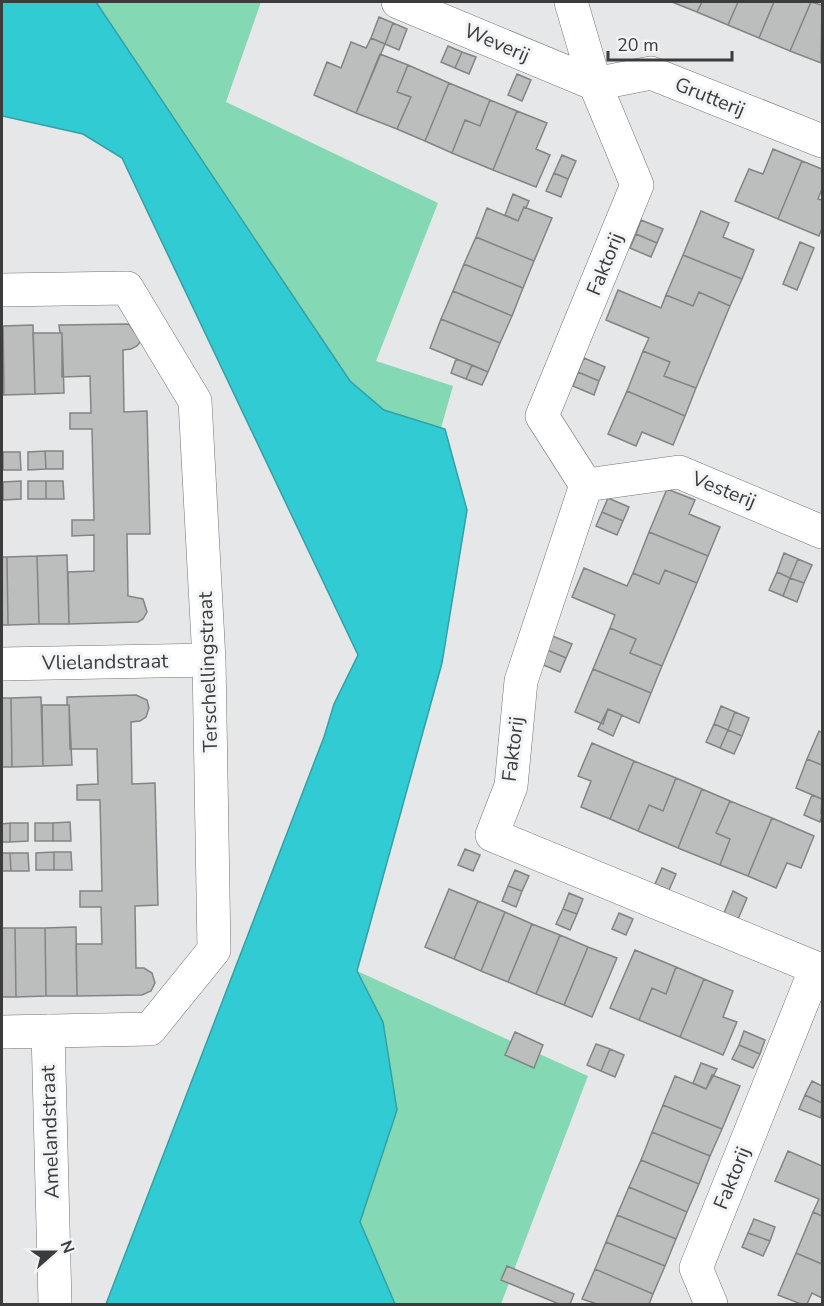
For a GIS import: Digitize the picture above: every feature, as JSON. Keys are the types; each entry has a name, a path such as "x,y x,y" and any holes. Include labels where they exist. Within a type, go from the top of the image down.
{"street":[{"name":"Weverij","path":"398,2 595,84"},
{"name":"Faktorij","path":"571,2 595,84 637,185 542,416 586,485 521,681 510,786 492,835 819,961 696,1269 711,1305"},
{"name":"Grutterij","path":"595,84 651,73 822,141"},
{"name":"Terschellingstraat","path":"2,290 127,288 195,401 209,660 214,950 150,1029 2,1032"},
{"name":"Vesterij","path":"586,485 679,472 822,532"},
{"name":"Vlielandstraat","path":"2,664 209,660"},
{"name":"Amelandstraat","path":"48,1031 55,1305"}],"green space":[{"path":"96,2 261,2 226,102 438,203 376,361 453,386 441,428 384,410 350,381"},
{"path":"357,971 588,1076 501,1304 395,1304 360,1222 397,1110"}],"water":[{"path":"2,2 96,2 350,381 384,410 445,429 467,510 442,663 357,971 383,1022 397,1110 360,1222 395,1304 106,1304 324,737 334,704 358,655 122,158 83,134 2,116"}],"building":[{"path":"672,2 702,2 697,12"},
{"path":"702,2 738,2 728,25 697,12"},
{"path":"738,2 774,2 759,38 728,25"},
{"path":"774,2 811,2 790,51 759,38"},
{"path":"811,2 822,5 821,63 790,51"},
{"path":"379,17 393,23 385,44 371,38"},
{"path":"393,23 407,29 399,50 385,44"},
{"path":"371,38 385,44 356,113 314,95 327,62 341,68 351,42 366,48"},
{"path":"448,46 462,52 455,68 441,62"},
{"path":"462,52 476,57 469,74 455,68"},
{"path":"380,54 408,65 397,92 411,97 397,129 356,113"},
{"path":"408,65 449,83 425,141 397,129 411,97 397,92"},
{"path":"517,74 531,80 522,101 508,95"},
{"path":"449,83 490,100 480,126 465,120 452,153 425,141"},
{"path":"490,100 517,111 493,170 452,153 465,120 480,126"},
{"path":"517,111 547,123 536,149 550,155 536,187 493,170"},
{"path":"773,149 802,161 778,219 735,201 749,169 763,174"},
{"path":"562,155 576,161 568,179 554,173"},
{"path":"802,161 822,169 822,189 818,199 822,200 822,228 819,236 778,219"},
{"path":"554,173 568,179 561,197 546,191"},
{"path":"513,194 529,201 518,221 505,215"},
{"path":"524,207 552,218 534,261 476,237 487,208 518,221"},
{"path":"701,211 729,223 723,237 754,250 742,279 683,255"},
{"path":"641,220 663,229 657,243 636,234"},
{"path":"636,234 657,243 651,257 630,248"},
{"path":"476,237 534,261 523,288 464,264"},
{"path":"800,242 814,248 797,290 783,284"},
{"path":"683,255 742,279 730,306 699,292 693,306 666,295"},
{"path":"464,264 523,288 512,316 453,291"},
{"path":"618,290 661,308 666,295 693,306 699,292 730,306 696,388 664,376 670,362 643,351 649,338 606,320"},
{"path":"453,291 512,316 500,343 441,319"},
{"path":"441,319 500,343 488,372 430,348"},
{"path":"129,324 141,341 131,349 123,350 124,412 147,411 150,534 127,534 128,596 143,599 147,612 138,622 69,624 68,572 94,571 94,535 72,536 72,520 94,520 92,429 70,429 70,413 91,413 90,376 62,377 62,333 60,333 59,325"},
{"path":"33,325 35,394 4,395 3,326"},
{"path":"3,326 4,395 2,395"},
{"path":"33,333 62,333 64,393 35,394"},
{"path":"643,351 670,362 664,376 696,388 685,416 627,391"},
{"path":"584,358 605,367 599,381 578,372"},
{"path":"456,359 472,365 466,379 451,373"},
{"path":"472,365 488,372 482,385 466,379"},
{"path":"578,372 599,381 594,395 573,386"},
{"path":"627,391 685,416 673,445 642,432 636,446 608,434"},
{"path":"45,451 46,469 28,470 28,452"},
{"path":"45,451 63,451 63,469 46,469"},
{"path":"3,452 20,452 21,470 3,470"},
{"path":"21,481 21,499 3,500 3,482"},
{"path":"28,481 46,481 46,499 28,499"},
{"path":"46,481 63,481 64,499 46,499"},
{"path":"667,489 695,500 689,514 720,527 708,556 649,532"},
{"path":"608,498 629,507 623,521 602,512"},
{"path":"602,512 623,521 617,535 596,526"},
{"path":"649,532 708,556 697,583 665,570 659,584 633,573"},
{"path":"784,553 798,559 790,578 777,572"},
{"path":"67,555 69,624 39,624 37,556"},
{"path":"37,556 39,624 8,625 7,557"},
{"path":"2,557 7,557 8,625 2,625"},
{"path":"798,559 812,565 804,583 790,578"},
{"path":"584,568 627,586 633,573 659,584 665,570 697,583 662,666 630,653 636,639 610,628 615,615 572,597"},
{"path":"777,572 790,578 783,596 769,590"},
{"path":"790,578 804,583 797,602 783,596"},
{"path":"610,628 636,639 630,653 662,666 651,693 593,669"},
{"path":"550,635 572,644 566,658 545,649"},
{"path":"545,649 566,658 560,672 539,663"},
{"path":"593,669 651,693 639,723 608,709 603,724 575,712"},
{"path":"136,695 147,700 149,708 146,717 140,721 131,722 132,784 155,783 158,905 135,906 136,968 144,968 152,973 155,983 151,991 142,995 77,996 76,944 102,944 101,907 80,907 80,891 102,891 100,800 77,800 77,785 98,784 97,749 70,749 67,697"},
{"path":"41,697 43,766 12,767 11,698"},
{"path":"2,698 11,698 12,767 2,767"},
{"path":"42,705 69,705 72,765 43,766"},
{"path":"721,706 735,712 728,730 714,724"},
{"path":"608,709 622,715 613,736 598,729"},
{"path":"735,712 749,718 742,736 728,730"},
{"path":"714,724 728,730 720,748 706,742"},
{"path":"728,730 742,736 734,754 720,748"},
{"path":"819,731 822,733 822,765 807,759"},
{"path":"592,743 634,761 610,819 581,807 591,781 578,776"},
{"path":"807,759 822,765 822,799 796,788"},
{"path":"634,761 676,778 663,811 649,805 638,831 610,819"},
{"path":"676,778 702,789 678,848 638,831 649,805 663,811"},
{"path":"702,789 730,801 716,833 730,839 720,865 678,848"},
{"path":"812,795 822,799 820,822 804,815"},
{"path":"730,801 772,818 748,876 720,865 730,839 716,833"},
{"path":"772,818 814,836 801,868 787,863 776,888 748,876"},
{"path":"70,822 71,841 53,841 53,823"},
{"path":"10,823 10,842 2,842 2,824"},
{"path":"10,823 28,823 28,841 10,842"},
{"path":"35,823 53,823 53,841 35,841"},
{"path":"465,849 480,855 473,871 458,865"},
{"path":"54,852 54,870 36,870 36,853"},
{"path":"54,852 71,852 72,870 54,870"},
{"path":"2,853 10,853 11,871 2,871"},
{"path":"10,853 28,853 29,871 11,871"},
{"path":"662,868 676,874 669,890 655,884"},
{"path":"515,870 529,876 522,891 508,886"},
{"path":"508,886 522,891 516,907 502,901"},
{"path":"449,889 478,901 454,959 425,947"},
{"path":"733,891 747,898 738,919 724,913"},
{"path":"569,893 583,899 577,914 563,909"},
{"path":"478,901 505,912 481,971 454,959"},
{"path":"563,909 577,914 570,930 556,924"},
{"path":"505,912 532,924 508,982 481,971"},
{"path":"619,913 633,919 626,935 612,929"},
{"path":"532,924 560,935 536,994 508,982"},
{"path":"76,927 77,996 46,996 45,928"},
{"path":"2,928 15,928 16,997 2,997"},
{"path":"15,928 45,928 46,996 16,997"},
{"path":"560,935 588,947 564,1005 536,994"},
{"path":"588,947 617,958 592,1017 564,1005"},
{"path":"635,950 676,967 666,994 652,988 639,1020 610,1008"},
{"path":"676,967 704,979 680,1037 639,1020 652,988 666,994"},
{"path":"704,979 733,991 723,1017 737,1022 723,1055 680,1037"},
{"path":"744,1031 765,1040 760,1054 739,1045"},
{"path":"515,1032 543,1045 534,1068 505,1055"},
{"path":"596,1044 610,1049 601,1071 587,1065"},
{"path":"739,1045 760,1054 753,1068 732,1059"},
{"path":"610,1049 624,1055 615,1077 601,1071"},
{"path":"701,1063 717,1069 706,1089 693,1083"},
{"path":"712,1075 740,1086 722,1129 663,1105 675,1076 706,1089"},
{"path":"812,1081 822,1086 822,1103 805,1095"},
{"path":"805,1095 822,1103 821,1118 799,1109"},
{"path":"663,1105 722,1129 710,1156 652,1132"},
{"path":"652,1132 710,1156 699,1184 641,1160"},
{"path":"788,1151 822,1166 822,1216 813,1212 819,1199 775,1181"},
{"path":"641,1160 699,1184 687,1212 629,1187"},
{"path":"629,1187 687,1212 676,1239 617,1215"},
{"path":"813,1212 822,1216 822,1264 796,1253"},
{"path":"617,1215 676,1239 665,1266 606,1242"},
{"path":"754,1219 775,1227 770,1241 748,1233"},
{"path":"748,1233 770,1241 763,1256 742,1247"},
{"path":"606,1242 665,1266 653,1294 595,1269"},
{"path":"796,1253 822,1264 822,1298 812,1293 807,1304 778,1295"},
{"path":"507,1266 574,1294 570,1304 559,1304 501,1280"},
{"path":"595,1269 653,1294 649,1304 597,1304 582,1299"}]}
